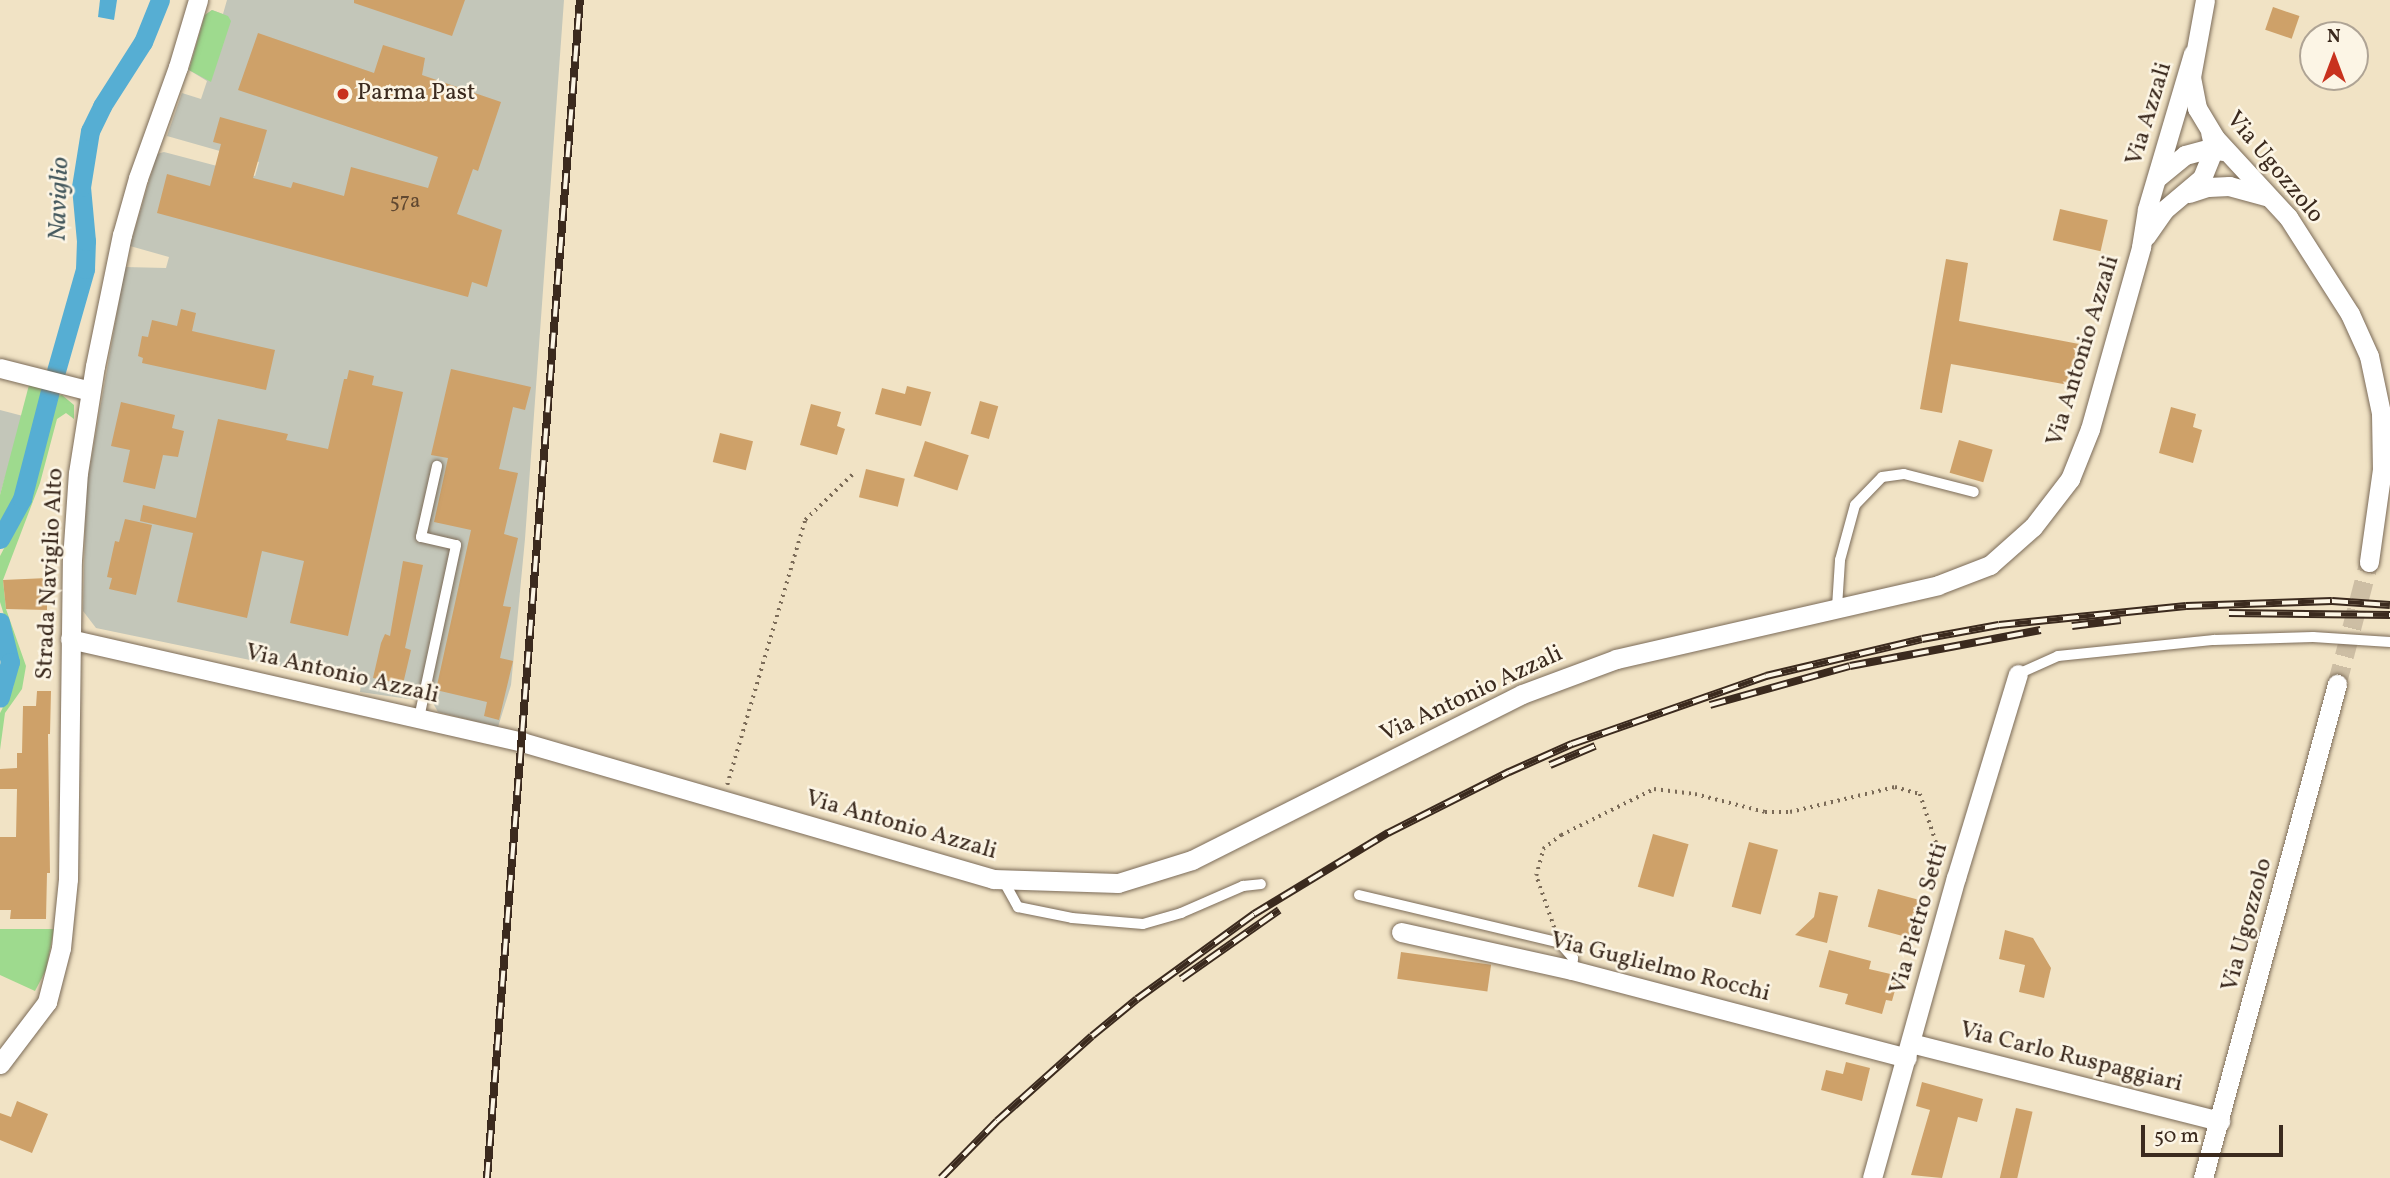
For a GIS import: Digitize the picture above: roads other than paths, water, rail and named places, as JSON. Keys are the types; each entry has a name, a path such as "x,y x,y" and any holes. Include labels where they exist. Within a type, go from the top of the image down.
{"street":[{"name":"Strada Naviglio Alto","path":"0,1064 47,1002 61,948 68,879 74,505 90,391 132,200 198,0"},
{"name":"Via Ugozzolo","path":"2205,0 2193,54 2191,90 2217,145 2275,202 2321,267 2350,314 2369,356 2381,414 2382,469 2369,562"},
{"name":"Via Azzali","path":"2141,247 2154,188 2193,54"},
{"path":"2141,247 2160,215 2203,178 2217,145"},
{"name":"Via Azzali","path":"2154,188 2160,174 2173,162 2217,145"},
{"path":"2185,195 2208,187 2229,186 2261,193 2275,202"},
{"name":"Via Antonio Azzali","path":"71,639 522,742 1003,880 1118,883 1192,860 1522,694 1616,659 1938,585 1990,565 2033,527 2070,479 2090,429 2141,247"},
{"path":"0,368 90,391"},
{"name":"Via Pietro Setti","path":"1872,1178 1956,878 2018,674"},
{"name":"Via Ugozzolo","path":"2203,1178 2337,684"},
{"name":"Via Guglielmo Rocchi","path":"1401,932 1909,1051"},
{"name":"Via Carlo Ruspaggiari","path":"1909,1051 2220,1121"}],"lane":[{"path":"419,718 456,545 421,537 437,466"},
{"path":"1837,607 1840,560 1855,505 1882,477 1904,474 1974,492"},
{"path":"2018,674 2058,656 2214,640 2313,637 2390,642"},
{"path":"1003,880 1018,906 1072,918 1143,924 1181,913 1233,890 1261,884"},
{"path":"1359,895 1560,943 1573,958 1572,970"}],"water":[{"path":"100,0 117,0 114,20 98,17"}],"waterway":[{"name":"Naviglio","path":"56,371 85,269 86,241 81,187 90,131 102,106 143,42 160,0"},
{"name":"Naviglio","path":"0,539 22,499 50,391"},
{"name":"Naviglio","path":"0,622 10,662 0,698"}],"tunnel":[{"path":"2337,684 2369,562"}],"railway":[{"path":"487,1178 580,0"},
{"path":"941,1178 997,1121 1092,1036 1137,999 1254,914 1388,833 1509,772 1572,744 1766,676 1922,639 1999,625 2186,606 2332,601 2390,605"},
{"path":"2229,613 2390,615"},
{"path":"2072,626 2121,620"},
{"path":"1710,705 1850,666 2041,630"},
{"path":"1550,765 1595,746"},
{"path":"1181,979 1279,910"}],"place":[{"name":"Parma Past","path":"343,94"}]}
